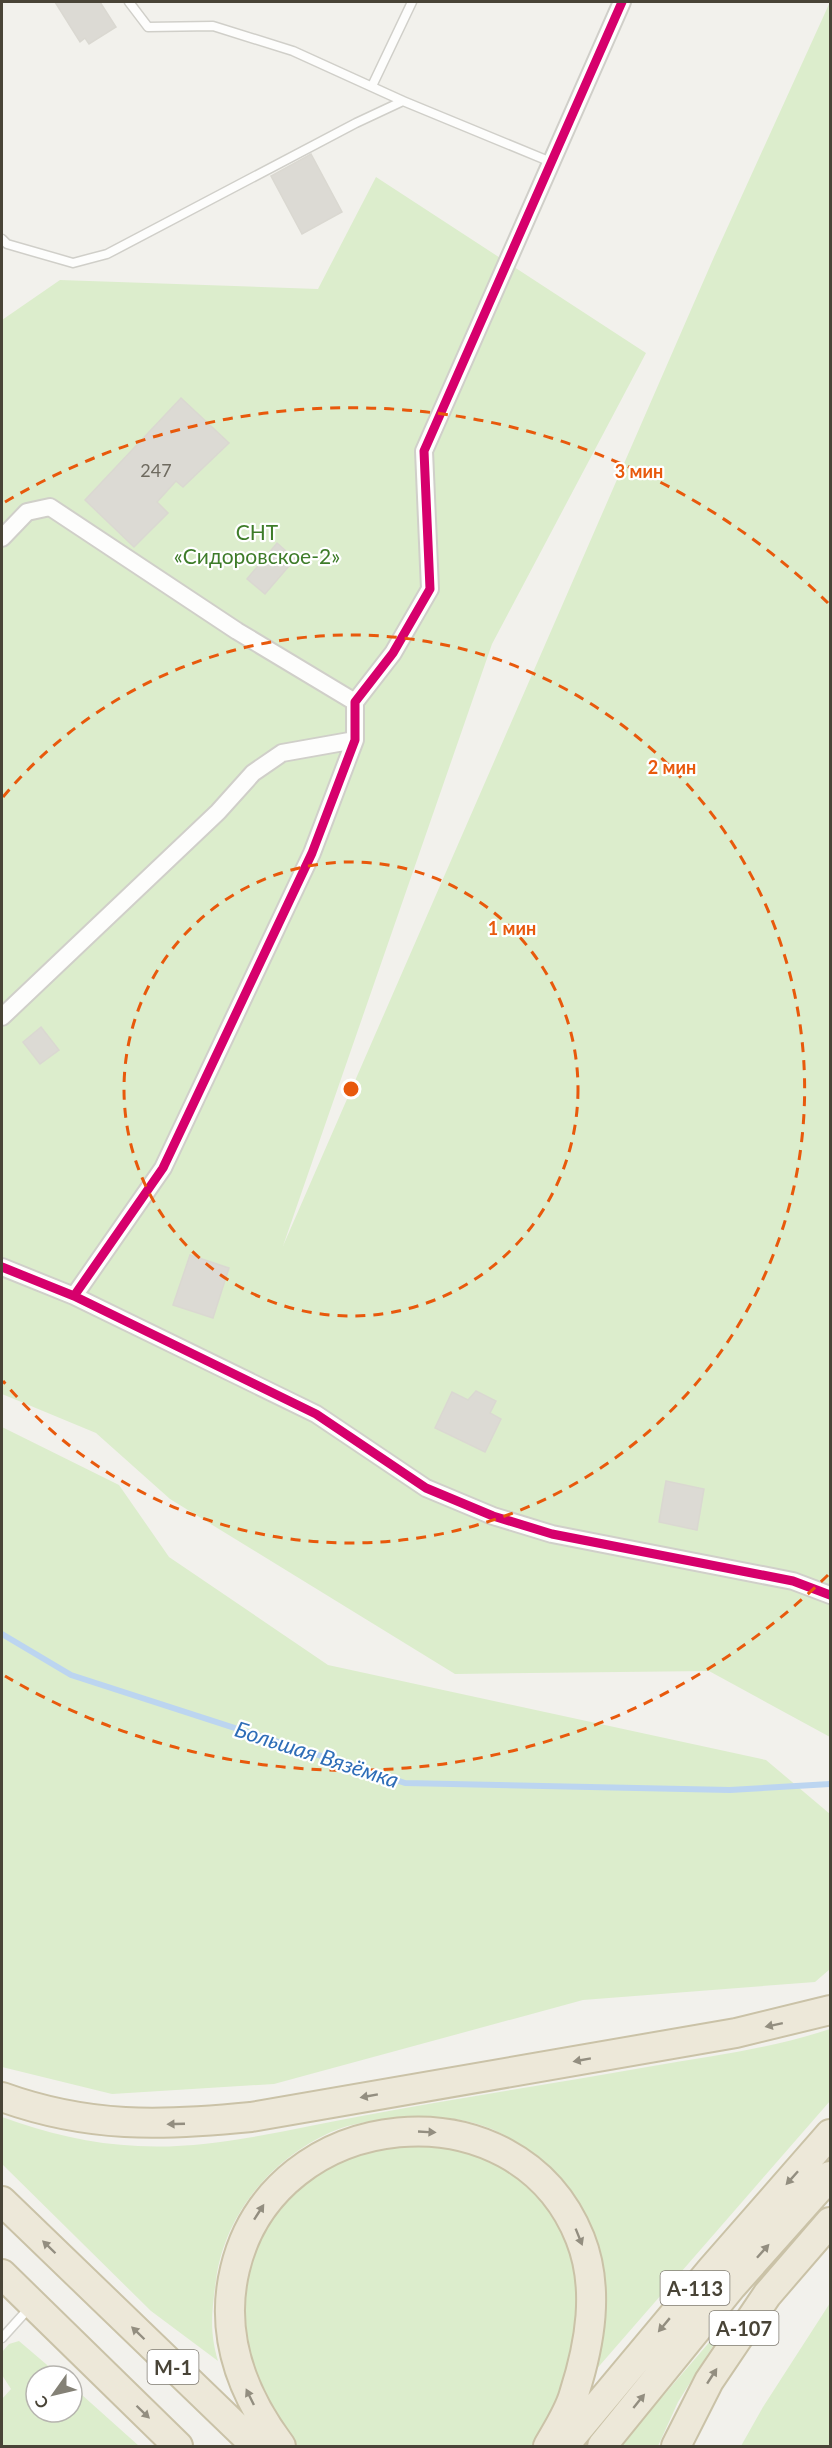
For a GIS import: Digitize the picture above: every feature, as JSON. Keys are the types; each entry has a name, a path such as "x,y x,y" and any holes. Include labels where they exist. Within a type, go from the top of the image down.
{"highway":[{"path":"2,2097 79,2119 160,2125 205,2122 262,2115 735,2033 831,2010"},
{"path":"281,2446 250,2397 232,2346 229,2322 230,2298 238,2253 243,2240 262,2206 280,2185 310,2161 363,2139 384,2134 417,2131 458,2136 485,2144 511,2158 533,2173 547,2187 562,2205 580,2239 589,2271 590,2328 574,2396 548,2446"},
{"name":"А-113","path":"564,2446 711,2270 831,2134"},
{"name":"А-113","path":"602,2446 732,2286 831,2176"},
{"name":"М-1","path":"2,2201 256,2446"},
{"name":"А-107","path":"676,2446 709,2381 767,2295 831,2222"},
{"name":"М-1","path":"2,2274 178,2446"}],"street":[{"path":"74,1296 163,1168 312,854 355,740 355,702 393,653 430,589 424,452 622,2"},
{"path":"2,538 27,512 50,507 237,631 355,702"},
{"path":"2,1017 218,812 252,774 282,753 355,740"},
{"path":"2,1268 74,1296 316,1414 426,1488 493,1516 552,1534 793,1581 831,1595"}],"lane":[{"path":"129,2 148,27 213,27 292,51 551,162"},
{"path":"372,86 412,2"},
{"path":"2,239 7,244 73,263 107,254 403,100"},
{"path":"2,2338 33,2304"}],"green space":[{"name":"СНТ «Сидоровское-2»","path":"830,2 830,1737 709,1671 455,1674 170,1499 96,1433 2,1394 2,320 60,280 318,289 376,177 646,353 492,644 283,1246 714,257"},
{"path":"2,1427 119,1485 169,1557 328,1665 766,1760 830,1814 830,1969 815,1982 583,2000 274,2084 112,2094 2,2067"},
{"path":"830,2029 830,2101 594,2372 557,2178 527,2150 492,2129 457,2119 434,2117 372,2121 331,2132 309,2143 289,2157 254,2191 229,2233 221,2256 213,2301 213,2340 218,2361 151,2311 2,2164 2,2117 52,2133 103,2143 138,2146 195,2145 253,2137 438,2102 743,2051"},
{"path":"396,2143 470,2150 526,2181 568,2236 581,2291 572,2360 562,2384 552,2426 538,2446 298,2446 273,2413 256,2385 248,2351 245,2300 255,2252 266,2231 279,2210 316,2175 354,2155"},
{"path":"830,2303 830,2446 741,2446 763,2407"},
{"path":"731,2317 678,2402 658,2446 620,2446"},
{"path":"19,2341 46,2364 24,2364 24,2424 84,2424 84,2397 139,2446 2,2446 2,2399 11,2389 2,2375 2,2352 9,2344"}],"building":[{"path":"55,2 100,2 116,27 89,44 85,38 80,42"},
{"path":"311,154 342,212 302,234 271,176"},
{"path":"181,398 229,443 183,487 176,481 157,502 168,513 134,547 85,500"},
{"path":"277,543 295,559 265,594 247,579"},
{"path":"41,1027 59,1050 40,1064 23,1042"},
{"path":"190,1255 229,1268 213,1318 173,1305"},
{"path":"476,1391 496,1401 490,1413 501,1419 485,1452 435,1428 452,1392 468,1400"},
{"path":"666,1481 704,1489 697,1530 659,1522"}],"waterway":[{"name":"Большая Вязёмка","path":"2,1634 71,1675 405,1783 730,1790 830,1784"}],"cycle path":[{"path":"74,1296 163,1168 312,853 355,740 355,702 393,653 430,589 424,451 622,2"},
{"path":"2,1267 74,1296 316,1414 426,1488 493,1516 552,1534 793,1581 830,1595"}]}
